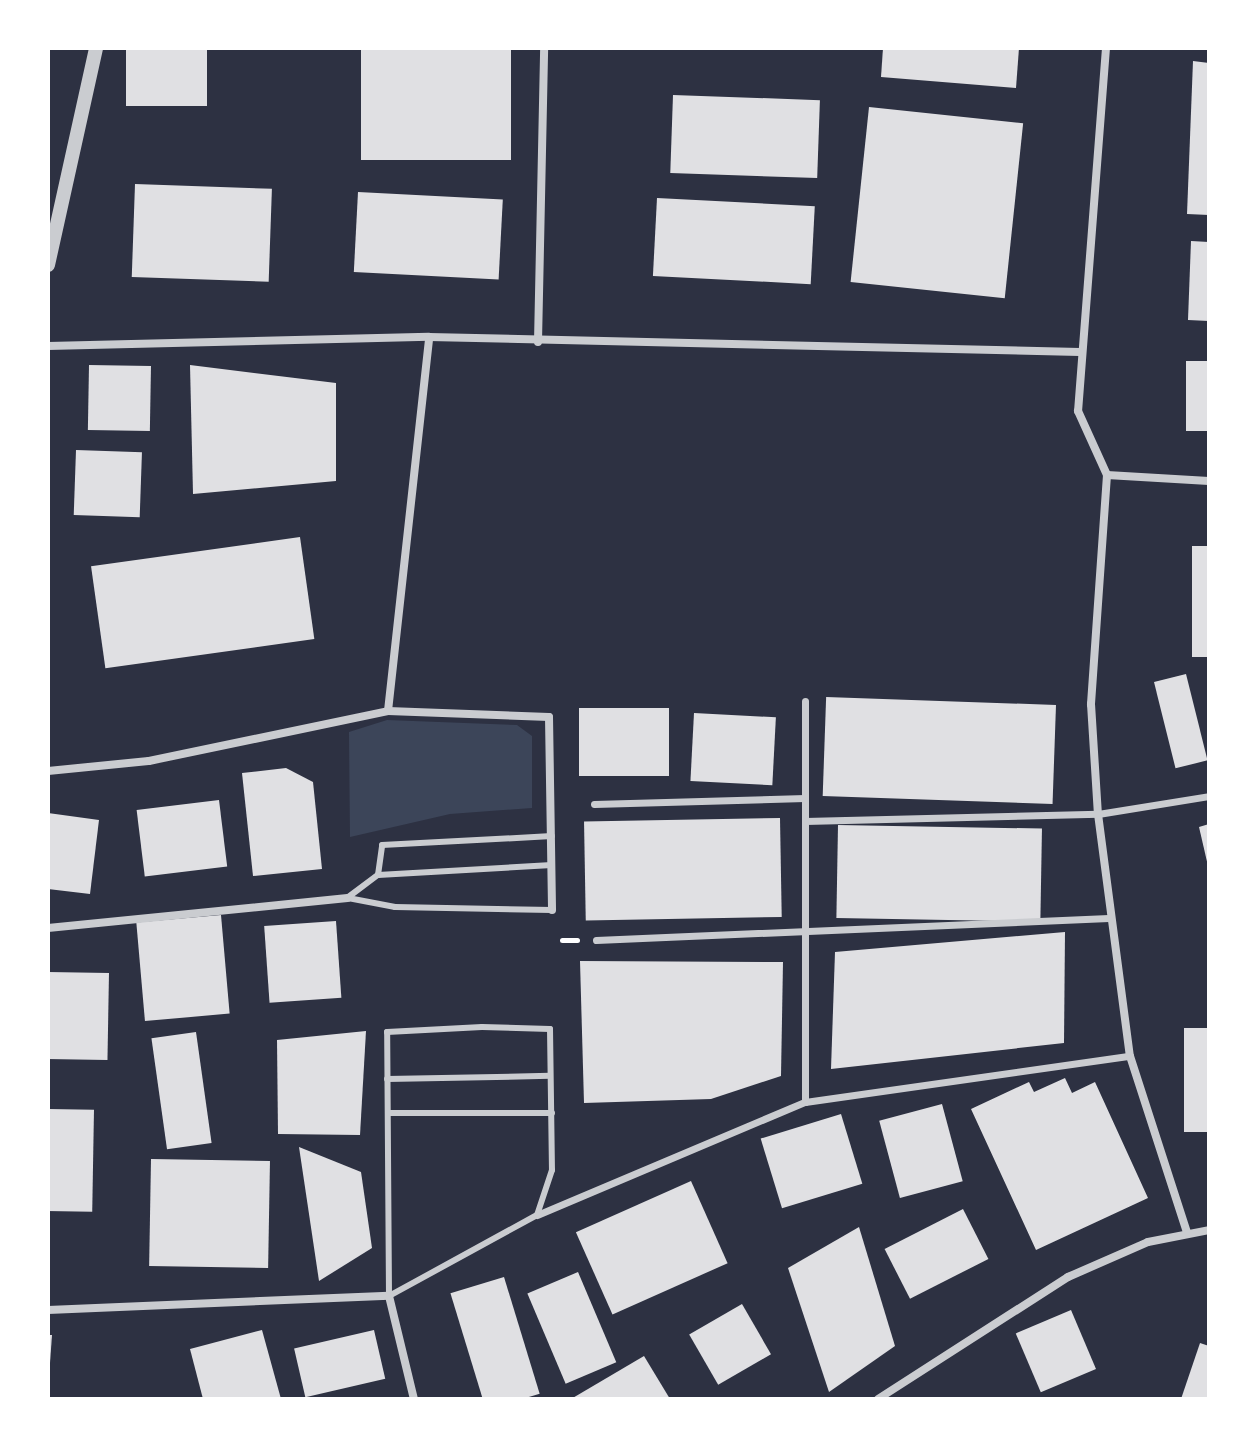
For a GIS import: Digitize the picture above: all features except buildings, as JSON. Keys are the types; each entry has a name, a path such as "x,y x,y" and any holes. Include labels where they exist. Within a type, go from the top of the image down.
{"street":[{"path":"48,265 96,48"},
{"path":"538,342 544,48"},
{"path":"1106,48 1080,352 1078,411 1107,475 1091,704 1098,814 1109,918 1130,1056 1187,1232"},
{"path":"388,711 429,337"},
{"path":"48,346 429,337 538,342 1080,352"},
{"path":"1107,475 1209,481"},
{"path":"805,701 805,1102"},
{"path":"48,771 149,761 388,711 526,712 549,717 552,910"},
{"path":"805,821 1098,814 1209,796"},
{"path":"594,804 805,798"},
{"path":"48,928 347,898"},
{"path":"596,940 804,936 1109,918"},
{"path":"537,1215 805,1102 1130,1056"},
{"path":"878,1399 1068,1277 1187,1232 1209,1230"},
{"path":"48,1310 389,1296 414,1399"}],"lane":[{"path":"378,875 382,845 553,836"},
{"path":"347,898 378,875 552,865"},
{"path":"347,898 395,907 552,910"},
{"path":"482,1027 550,1029 552,1170 537,1215 389,1296 387,1079 387,1032 482,1027"},
{"path":"387,1079 550,1076"},
{"path":"388,1113 552,1113"}],"shaded area":[{"path":"387,720 517,725 532,736 532,808 450,814 350,837 349,732"}]}
